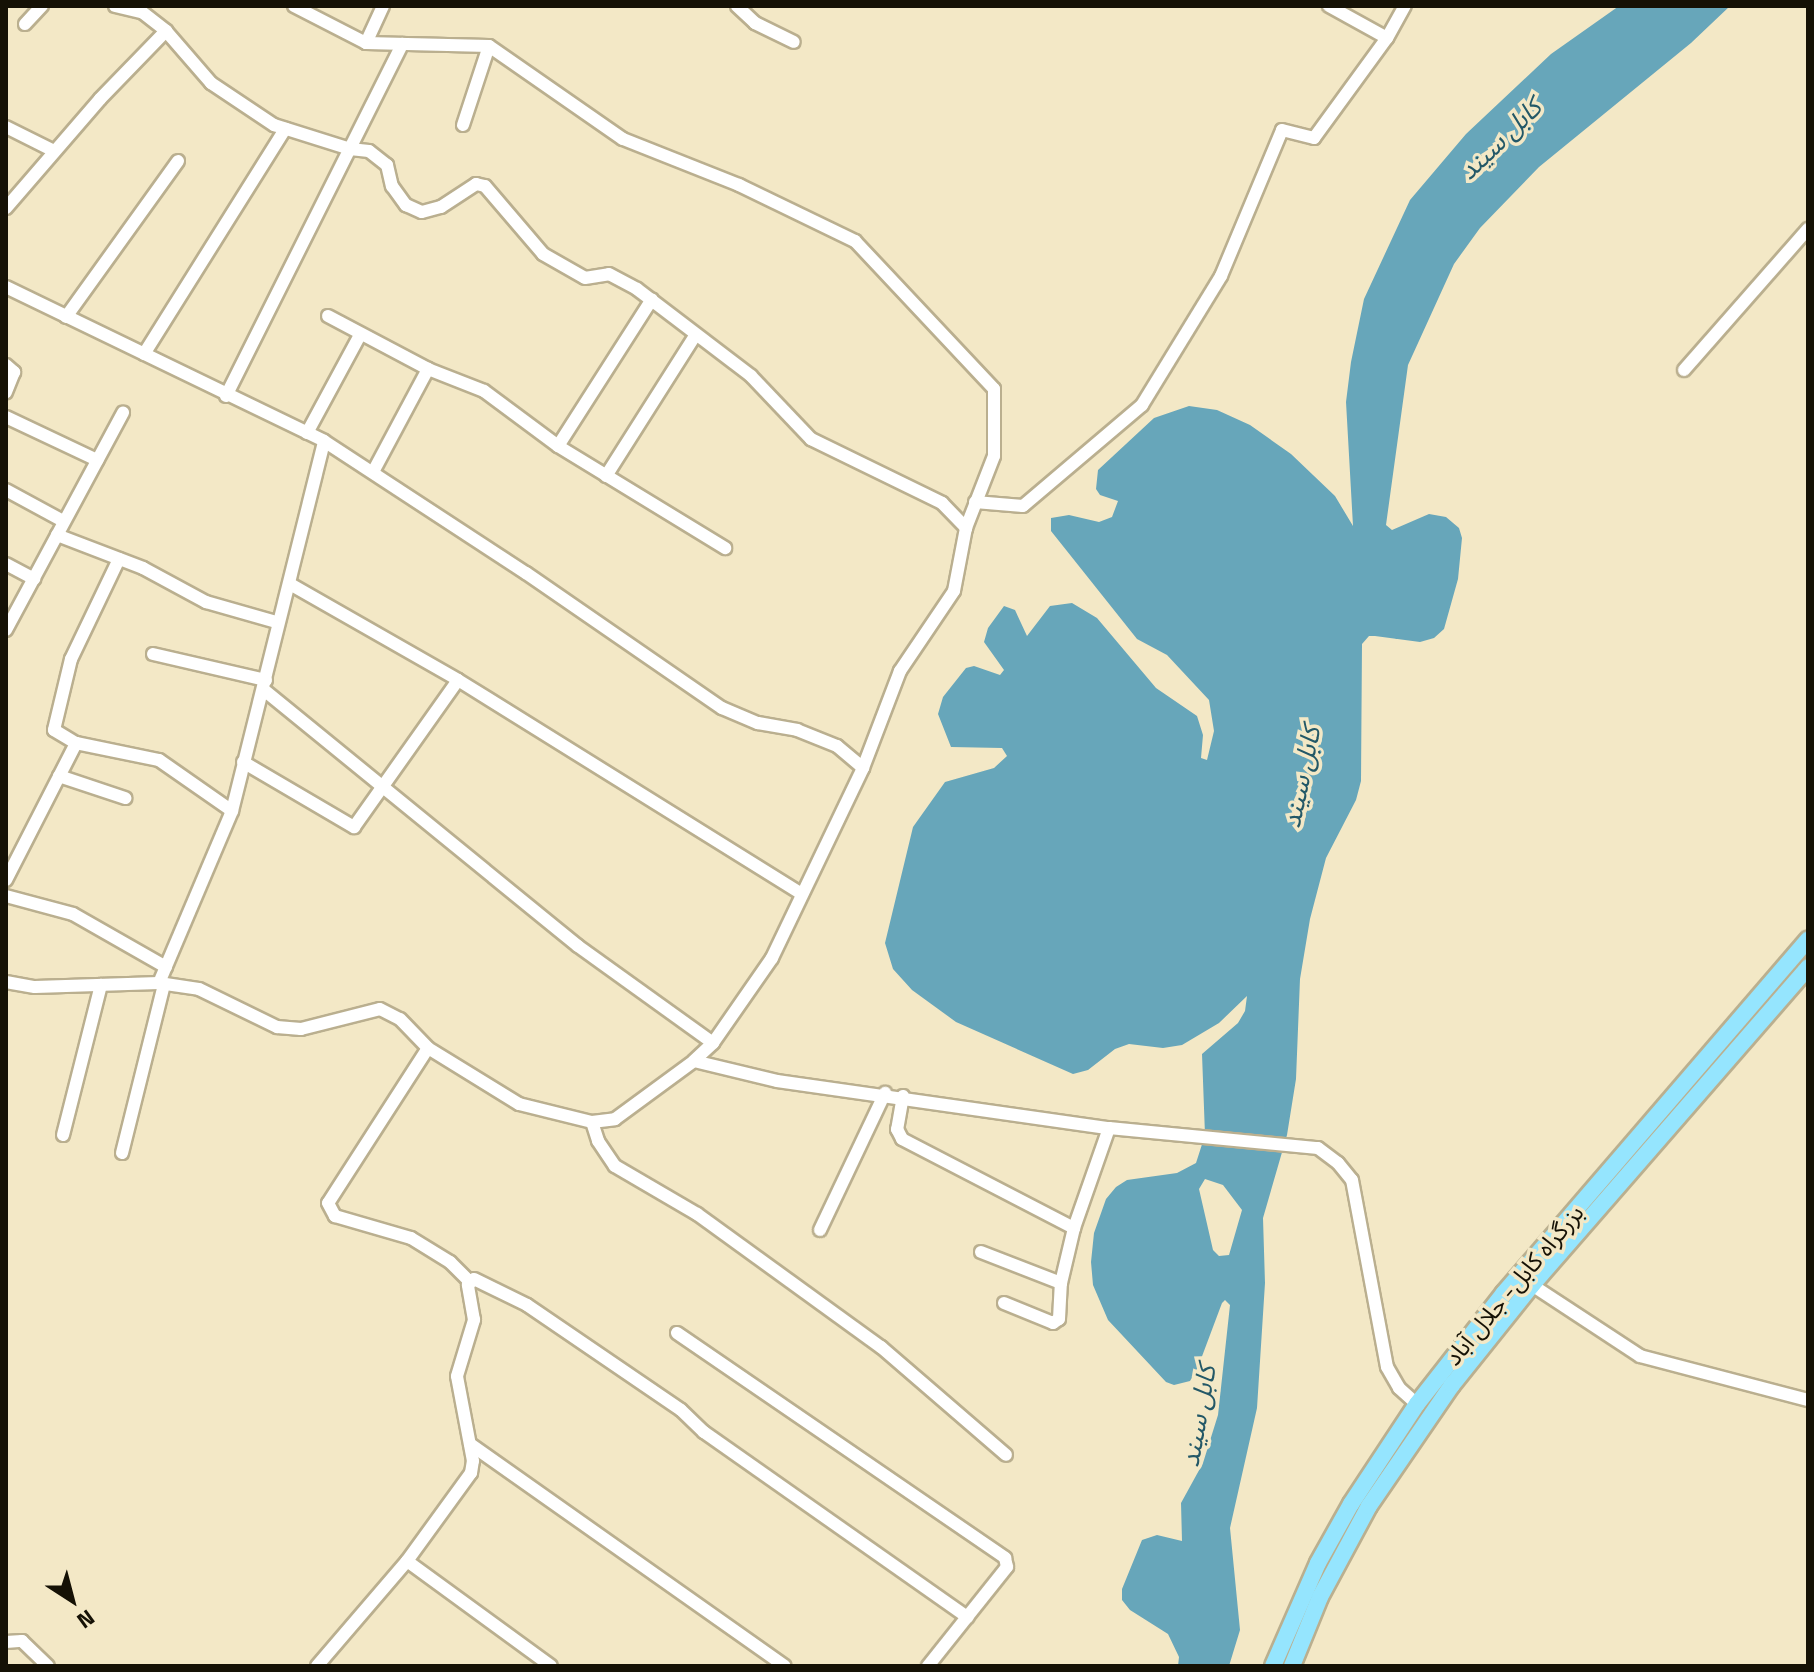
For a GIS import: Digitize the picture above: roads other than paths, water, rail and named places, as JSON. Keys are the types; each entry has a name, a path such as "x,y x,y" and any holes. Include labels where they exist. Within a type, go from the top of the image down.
{"highway":[{"name":"بزرگراه کابل- جلال آباد","path":"1511,1298 1532,1285 1556,1246 1808,940"},
{"name":"بزرگراه کابل- جلال آباد","path":"1292,1666 1320,1597 1369,1506 1446,1380 1556,1246 1808,967"},
{"name":"بزرگراه کابل- جلال آباد","path":"1273,1666 1318,1563 1351,1504 1417,1404 1446,1380"}],"street":[{"path":"25,24 42,6"},
{"path":"115,6 142,12 166,31 211,83 285,129 350,149 369,151 387,165 392,186 406,205 422,212 441,207 476,184 485,186 543,254 567,271 585,278 609,274 652,299 695,336 751,376 811,439 942,503 966,528"},
{"path":"6,982 35,987 162,984 199,989 277,1027 301,1029 380,1009 400,1019 428,1048 519,1104 592,1122 615,1119 694,1061 713,1043 772,958 863,768 900,671 954,591 966,528 994,456 994,389 855,241 739,185 623,139 489,46 366,43 294,6"},
{"path":"366,43 383,6"},
{"path":"737,6 755,23 794,42"},
{"path":"1329,6 1387,38"},
{"path":"975,502 1023,506 1142,405 1221,276 1282,130 1314,138 1387,38 1405,6"},
{"path":"6,208 54,151 166,31"},
{"path":"226,396 402,44"},
{"path":"463,125 489,46"},
{"path":"6,127 54,151"},
{"path":"144,354 285,129"},
{"path":"66,317 178,161"},
{"path":"1684,370 1808,229"},
{"path":"6,287 324,441 722,708 758,723 797,730 837,746 863,768"},
{"path":"558,446 652,299"},
{"path":"328,316 428,369 484,391 558,446 725,548"},
{"path":"307,433 360,335"},
{"path":"606,476 695,336"},
{"path":"6,365 14,372 6,392"},
{"path":"373,472 428,369"},
{"path":"6,630 123,413"},
{"path":"6,417 97,460"},
{"path":"122,1153 166,967 232,811 265,685 276,622 290,584 324,441"},
{"path":"6,490 63,521"},
{"path":"57,535 119,559 206,602 276,622"},
{"path":"119,559 71,659 53,724 57,733 76,743 159,760 232,811"},
{"path":"6,564 34,579"},
{"path":"290,584 458,680 802,894"},
{"path":"153,654 265,685 578,946 713,1043"},
{"path":"243,762 351,828 385,787 458,680"},
{"path":"6,880 76,743"},
{"path":"59,776 125,798"},
{"path":"6,896 73,914 166,967"},
{"path":"63,1135 101,985"},
{"path":"319,1665 407,1561 471,1473 470,1444 457,1376 474,1320 469,1281 450,1262 411,1238 335,1216 328,1203 428,1048"},
{"path":"694,1061 777,1081 885,1093 1109,1128 1318,1148 1338,1163 1352,1180 1387,1367 1399,1388 1417,1404"},
{"path":"820,1230 885,1093"},
{"path":"903,1096 897,1129 902,1139 1074,1228"},
{"path":"592,1122 598,1141 615,1166 697,1214 881,1347 1006,1455"},
{"path":"1004,1303 1057,1323 1061,1283 1074,1228 1109,1128"},
{"path":"981,1252 1061,1283"},
{"path":"469,1281 474,1279 527,1305 681,1410 704,1432 967,1617"},
{"path":"1532,1285 1640,1356 1808,1400"},
{"path":"677,1333 1005,1558 1007,1567 928,1666"},
{"path":"470,1444 785,1666"},
{"path":"407,1561 551,1666"},
{"path":"6,1642 22,1641 48,1666"}],"water":[{"name":"کابل سيند","path":"1619,6 1730,6 1691,43 1539,167 1480,228 1454,264 1408,365 1386,525 1392,530 1429,514 1446,517 1459,528 1462,538 1458,579 1444,629 1434,638 1420,642 1369,636 1362,644 1361,781 1356,800 1326,858 1310,919 1300,979 1296,1079 1287,1135 1263,1218 1265,1283 1257,1408 1230,1528 1240,1630 1229,1666 1178,1666 1179,1657 1168,1634 1130,1610 1122,1600 1122,1589 1142,1540 1157,1535 1182,1541 1181,1503 1203,1463 1218,1415 1230,1305 1225,1300 1222,1303 1190,1381 1174,1385 1166,1382 1108,1320 1093,1285 1091,1262 1094,1233 1106,1199 1116,1187 1127,1180 1177,1173 1196,1163 1205,1135 1202,1054 1238,1023 1245,1011 1247,996 1219,1023 1182,1045 1163,1048 1129,1044 1115,1049 1088,1070 1073,1074 956,1022 912,990 893,969 885,943 913,827 945,782 994,768 1007,756 1002,748 951,747 938,714 943,697 966,668 974,666 1000,675 1004,670 984,642 988,628 1004,606 1015,610 1027,636 1050,606 1072,603 1097,618 1156,688 1197,716 1203,735 1201,758 1207,760 1214,731 1209,700 1167,655 1137,639 1051,531 1051,518 1069,515 1099,522 1112,517 1118,501 1100,495 1096,489 1098,470 1154,418 1189,406 1217,410 1250,425 1291,454 1335,496 1353,526 1346,402 1364,299 1410,200 1466,134 1551,54","holes":["1205,1179 1223,1185 1242,1210 1229,1255 1219,1256 1213,1250 1199,1189"]}]}
